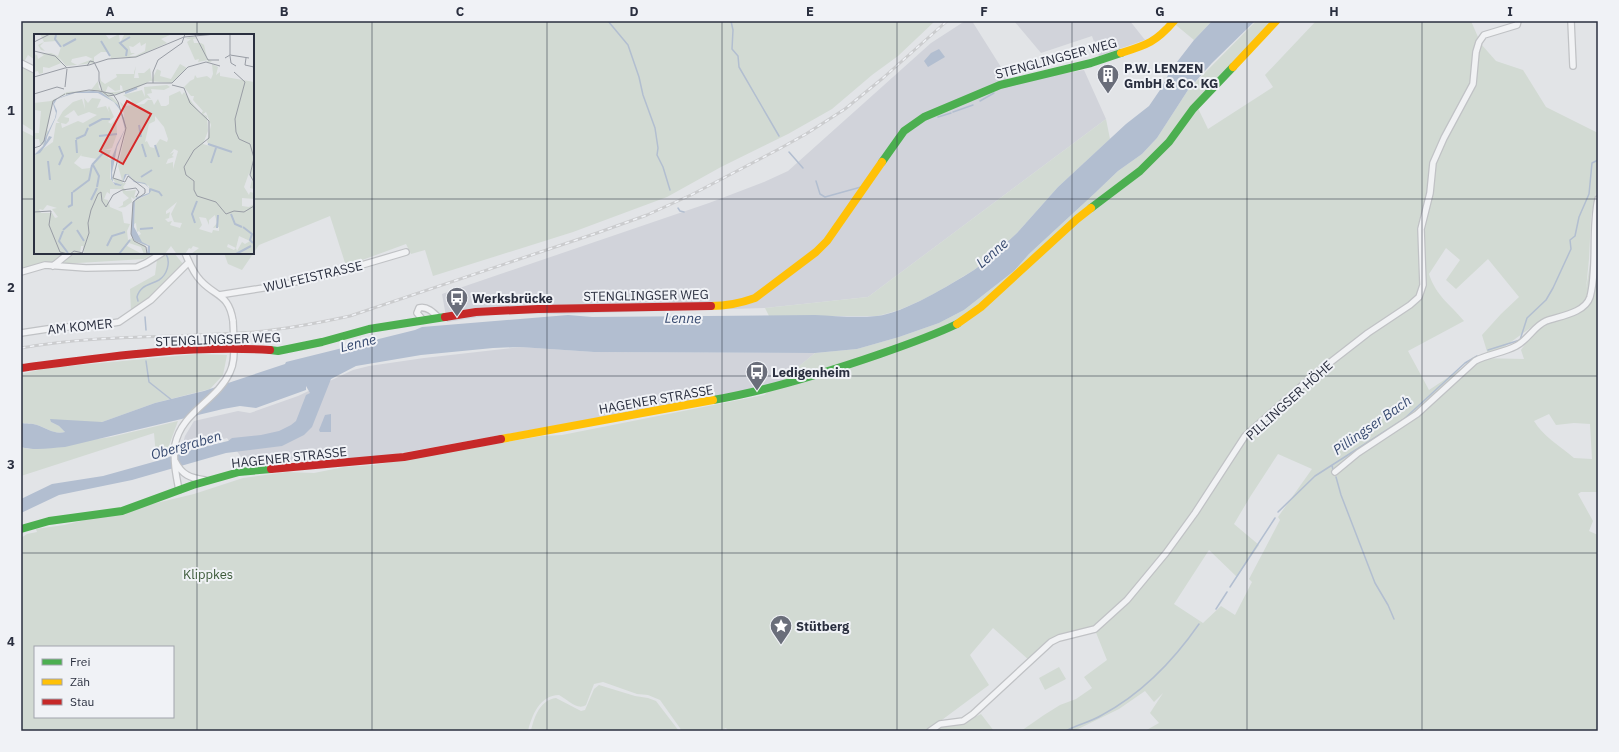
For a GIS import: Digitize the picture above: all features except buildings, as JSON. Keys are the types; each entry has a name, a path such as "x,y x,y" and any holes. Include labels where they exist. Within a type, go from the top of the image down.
{"main road":[{"name":"STENGLINGSER WEG","path":"21,368 136,354 234,345 278,351 369,330 476,312 510,309 722,306 744,302 755,298 816,252 827,241 904,131 913,124 924,117 1000,85 1031,75 1091,63 1140,47 1150,43 1162,35 1174,21"},
{"name":"HAGENER STRASSE","path":"21,529 50,521 122,511 209,480 245,472 404,457 749,394 827,372 931,336 956,324 972,314 1026,268 1077,219 1140,171 1169,142 1193,109 1212,88 1254,46 1276,21"}],"street":[{"path":"1571,21 1573,66"},
{"name":"PILLINGSER HÖHE","path":"930,731 940,724 963,720 973,714 1051,642 1059,638 1095,629 1127,600 1166,553 1195,514 1246,436 1314,375 1368,333 1410,305 1419,297 1423,285 1421,229 1430,193 1433,163 1444,138 1473,84 1475,77 1476,52 1479,42 1484,35 1518,23 1520,32"},
{"path":"21,63 34,70"},
{"path":"1335,472 1358,453 1413,418 1475,361 1484,356 1518,346 1543,323 1579,309 1586,304 1591,290 1594,226 1598,199"},
{"name":"WULFEISTRASSE","path":"219,295 282,285 331,274 406,252"},
{"path":"53,266 68,254"},
{"path":"21,272 45,265 86,268 137,267 160,254"},
{"path":"179,490 177,470 174,459 178,436 192,414 226,380 232,368 234,358 233,321 229,306 225,299 201,281 185,254"},
{"name":"AM KOMER","path":"21,333 54,328 102,325 119,322 151,300 189,262"},
{"path":"423,320 417,313 419,308 428,309 439,318"},
{"path":"177,470 189,477 209,480"}],"shaded area":[{"path":"965,21 972,21 1011,83 1084,70 1106,119 868,297 765,308 561,314 504,313 447,322 442,294 709,203 788,171 931,43"},
{"path":"1014,21 1130,21 1145,40 1099,56 1092,36 1041,53"},
{"path":"520,347 594,352 815,353 779,383 726,395 379,457 248,466 227,438 181,451 185,436 194,421 238,411 250,413 298,396 353,370 369,366 424,358"}],"green space":[{"path":"21,21 935,21 898,56 872,75 832,109 788,134 721,167 667,197 573,232 433,276 425,250 411,254 406,244 346,266 330,216 259,245 254,252 254,34 34,34 34,59 28,55 21,67"},
{"path":"1171,21 1212,21 1194,40"},
{"name":"Klippkes","path":"1256,21 1271,21 1249,47 1195,102 1208,129 1273,87 1265,75 1316,21 1471,21 1481,44 1496,61 1523,70 1546,107 1598,133 1598,183 1591,217 1586,289 1598,215 1598,492 1581,492 1578,494 1593,521 1589,531 1598,535 1598,731 1145,731 1159,723 1150,713 1163,693 1154,702 1145,691 1119,709 1074,731 1021,731 1060,705 1076,699 1092,688 1084,677 1107,660 1095,630 1112,616 1143,584 1183,531 1232,460 1238,448 1176,539 1142,583 1123,603 1098,625 1054,639 1030,661 993,628 970,655 989,685 927,731 728,731 726,728 719,731 682,731 660,700 648,695 637,694 603,682 594,684 586,705 583,706 576,706 559,695 547,698 538,707 528,731 21,731 21,538 27,534 37,532 36,529 64,525 194,494 243,478 287,472 314,473 344,467 374,465 542,436 562,435 764,395 815,353 857,349 899,337 939,323 964,310 1014,271 1029,254 1118,171 1142,154 1157,138 1188,90","holes":["1446,248 1460,260 1446,280 1456,289 1488,259 1519,297 1482,335 1489,358 1541,320 1521,350 1524,359 1477,358 1429,390 1408,351 1464,321 1439,294 1429,274","1549,414 1556,425 1574,423 1590,424 1592,459 1574,458 1547,436 1534,421","1278,454 1312,469 1278,517 1280,520 1249,579 1252,582 1235,615 1221,606 1203,623 1174,604 1209,550 1237,577 1259,545 1234,524"]},
{"path":"23,66 34,73 34,131 21,123 21,69"},
{"path":"1106,119 1110,139 1058,187 1017,233 1004,245 992,252 985,262 951,284 915,303 890,313 877,316 769,316 765,308 868,297"},
{"path":"21,130 34,136 34,254 152,254 144,259 62,264 21,274"},
{"path":"167,254 175,254 183,264 153,296 131,312 130,289 155,275 157,260"},
{"path":"224,254 253,254 242,270 228,264"},
{"path":"197,354 227,355 223,375 210,389 155,403 102,422 51,422 59,426 65,432 61,433 54,432 35,424 21,423 21,374 48,368"},
{"path":"178,421 167,451 156,456 154,433 21,476 21,447 28,449 111,437"},
{"path":"1059,667 1066,679 1045,690 1039,678"},
{"path":"599,685 656,701 679,731 531,731 536,715 542,706 550,699 556,698 581,711 585,710 594,689"},
{"path":"981,714 994,731 932,731 940,725 965,722"}],"water":[{"name":"Lenne","path":"1212,21 1255,21 1212,63 1188,90 1157,138 1142,154 1118,171 1029,254 1014,271 964,310 939,323 899,337 857,349 815,353 594,352 520,347 421,355 356,366 331,379 312,427 304,435 282,446 226,453 132,480 59,495 21,513 21,499 52,484 103,476 164,459 179,453 228,441 232,438 261,435 279,431 296,421 306,395 310,393 306,386 306,390 256,408 240,406 223,409 65,447 37,449 21,447 21,423 35,424 54,432 61,433 65,432 59,426 51,422 50,419 102,422 155,403 204,391 285,364 286,362 422,327 568,315 592,317 815,315 861,317 877,316 900,310 927,298 974,270 985,262 992,252 1004,245 1017,233 1058,187 1126,124 1149,106 1162,87 1170,71 1194,40"},
{"path":"939,49 945,57 928,67 924,61 931,53"},
{"path":"331,414 331,432 320,432 319,430 325,415"}],"waterway":[{"path":"608,21 628,45 639,77 643,95 655,128 658,148 657,155 663,167 670,190"},
{"path":"731,21 733,30 732,49 738,56 739,67 779,136"},
{"path":"980,101 994,93"},
{"path":"953,112 973,105"},
{"path":"938,117 951,113"},
{"path":"789,152 803,168"},
{"name":"Pillingser Bach","path":"1488,350 1520,340 1527,318 1546,300 1553,288 1571,249 1570,240 1575,236 1579,217 1589,194 1592,163 1598,160"},
{"path":"816,181 820,194 825,197 861,187"},
{"path":"678,208 680,211 684,212"},
{"path":"138,301 137,297 140,290 162,278 166,272 168,264 166,254"},
{"path":"145,317 146,330"},
{"name":"Pillingser Bach","path":"1278,512 1315,476 1404,419 1465,363 1477,356"},
{"path":"146,361 149,382 173,401"},
{"name":"Pillingser Bach","path":"1332,465 1333,470"},
{"path":"1336,477 1341,495 1375,583 1388,605 1394,619"},
{"name":"Pillingser Bach","path":"1230,587 1275,518"},
{"name":"Pillingser Bach","path":"1216,609 1227,592"},
{"name":"Pillingser Bach","path":"1066,731 1102,715 1130,697 1168,663 1199,624"}],"railway":[{"path":"21,348 79,340 108,338 254,332 326,321 350,316 597,233 647,215 691,195 806,134 845,109 883,78 947,21"}],"traffic: fast":[{"path":"882,162 904,131 924,117 1000,85 1091,63 1121,53"},
{"path":"1091,208 1140,171 1169,142 1193,109 1233,67"},
{"path":"270,350 278,351 322,342 369,329 445,317"},
{"path":"713,400 776,386 818,374 909,344 957,324"},
{"path":"21,529 49,521 122,511 193,485 239,472 271,469"}],"traffic: slow":[{"path":"1121,53 1138,48 1150,42 1162,34 1174,21"},
{"path":"1233,67 1276,21"},
{"path":"711,306 733,304 755,298 816,252 827,241 882,162"},
{"path":"957,324 981,307 1091,208"},
{"path":"501,439 713,400"}],"traffic: jam":[{"path":"445,317 476,312 538,309 711,306"},
{"path":"21,368 145,353 207,349 270,350"},
{"path":"271,469 404,457 501,439"}],"place":[{"name":"P.W. LENZEN GmbH & Co. KG","path":"1108,94"},
{"name":"Werksbrücke","path":"457,318"},
{"name":"Ledigenheim","path":"757,392"},
{"name":"Stütberg","path":"781,646"}],"water label":[{"name":"Obergraben","path":"186,445"}]}
